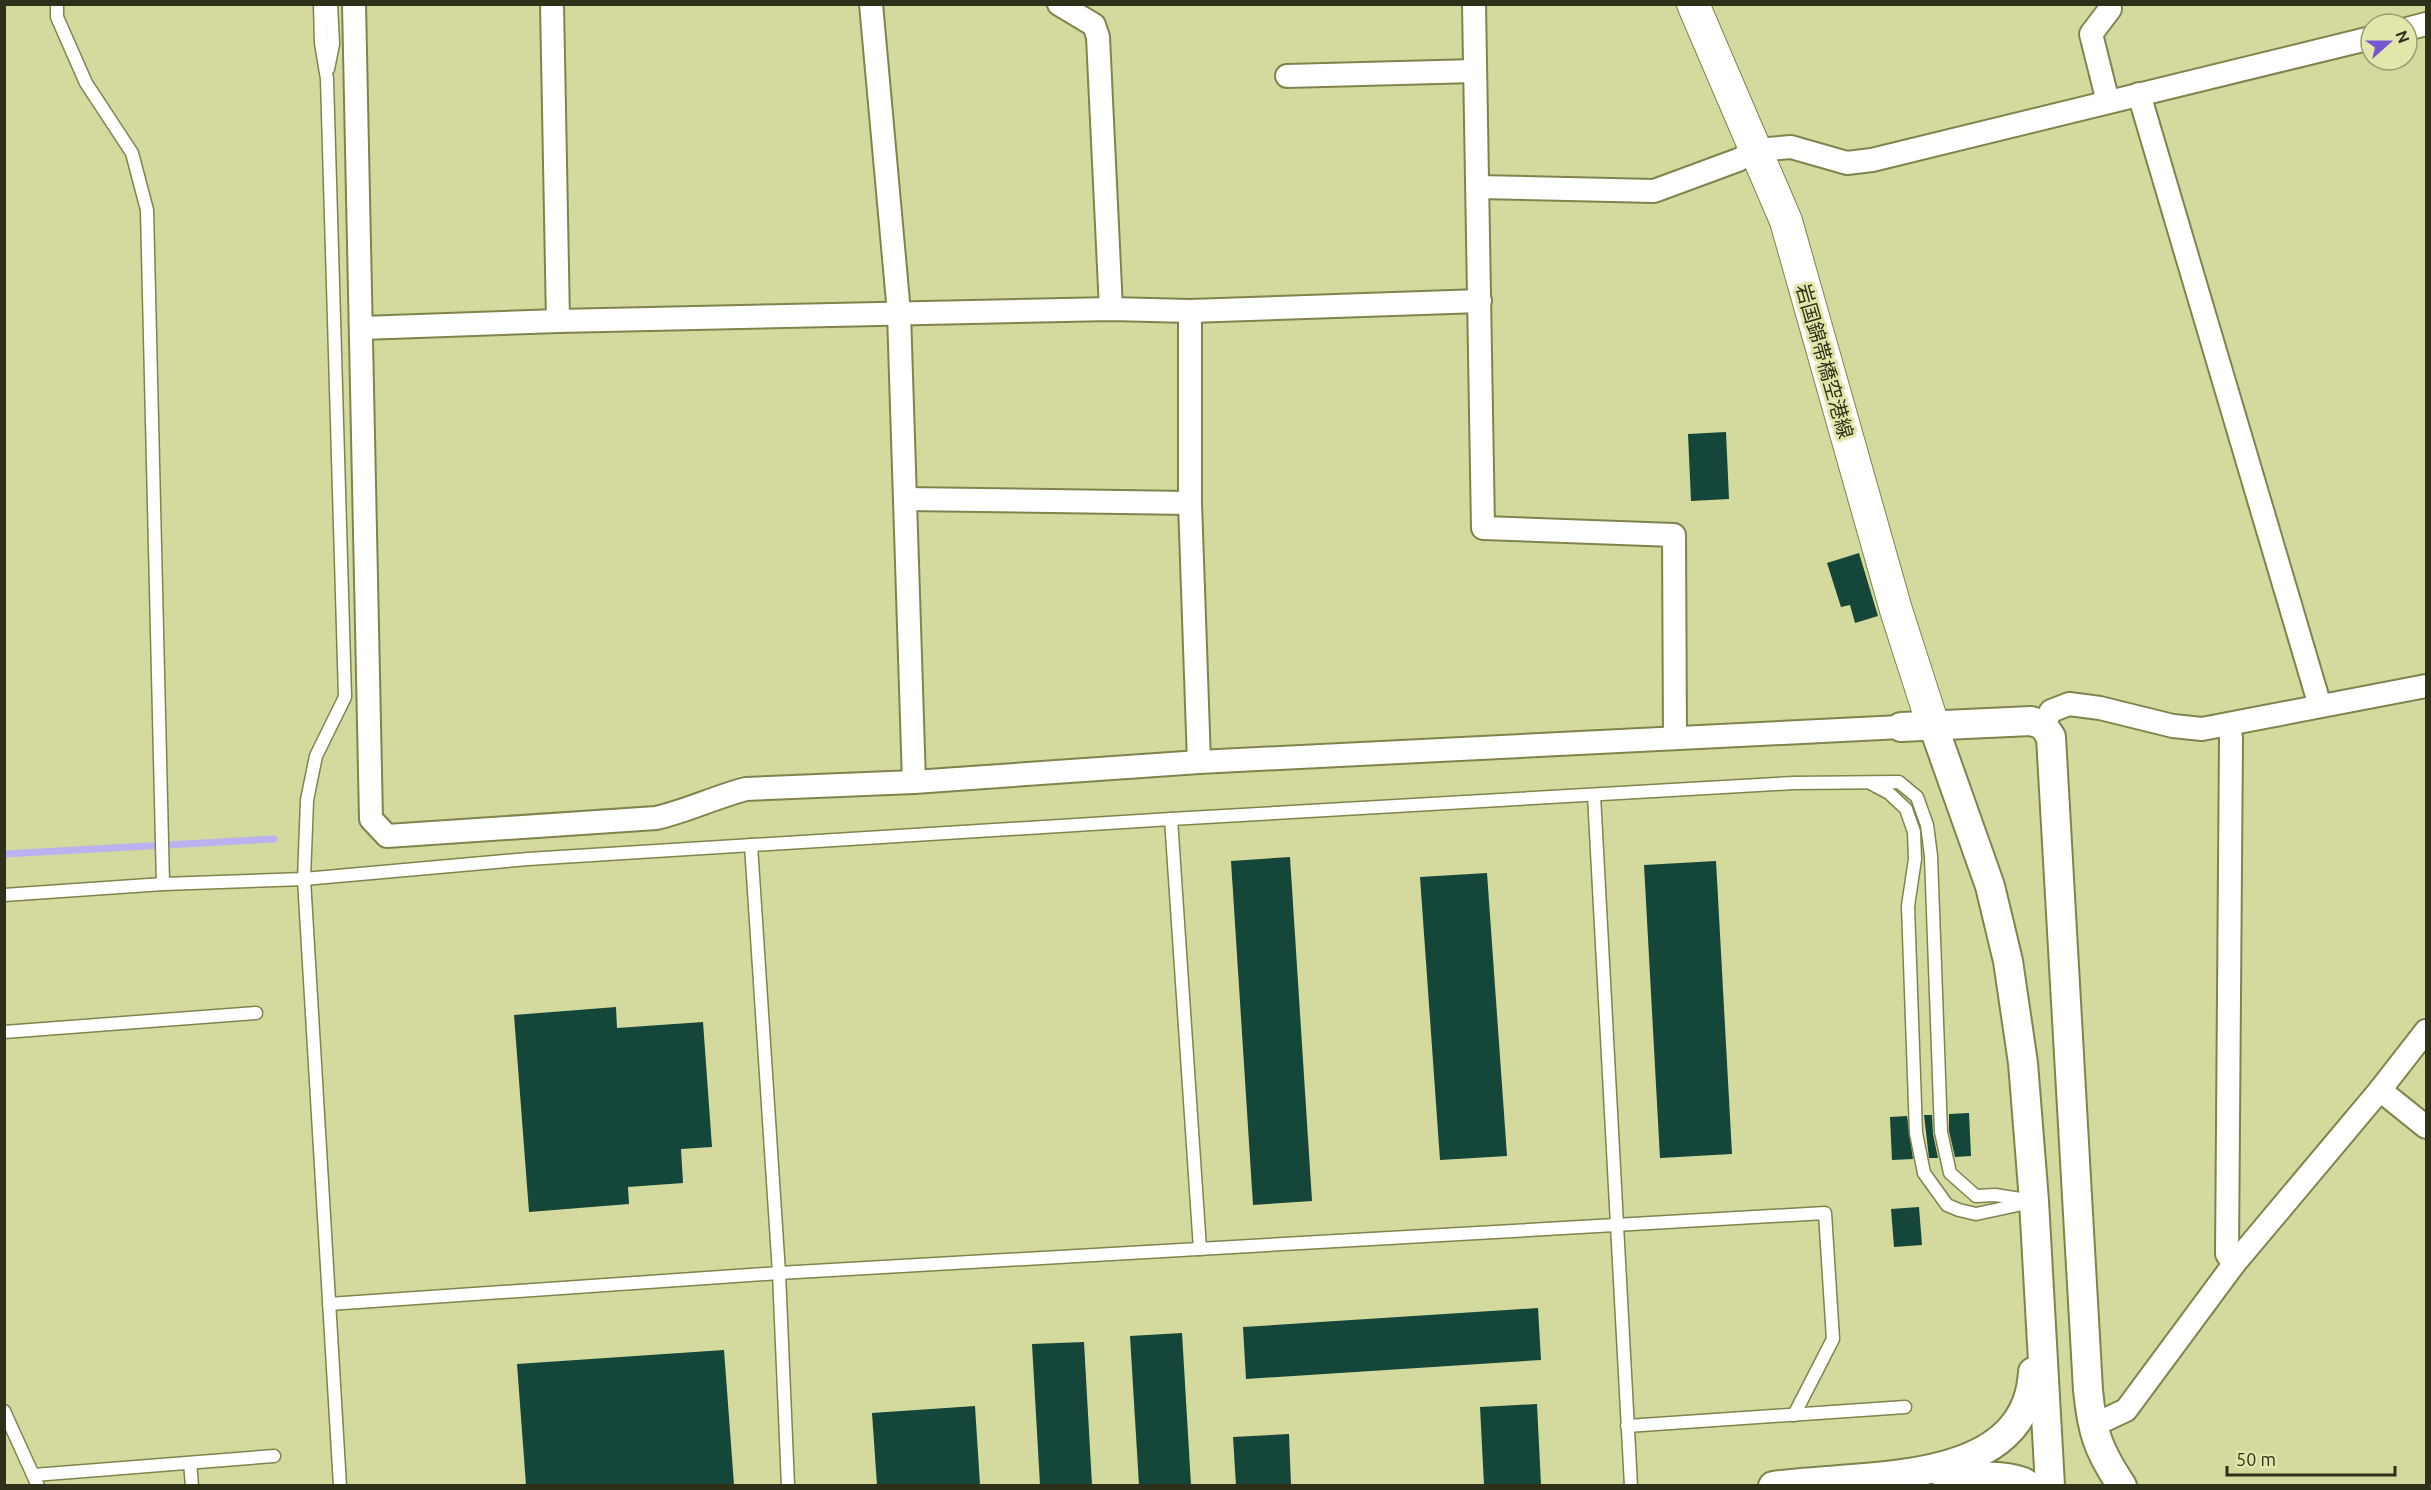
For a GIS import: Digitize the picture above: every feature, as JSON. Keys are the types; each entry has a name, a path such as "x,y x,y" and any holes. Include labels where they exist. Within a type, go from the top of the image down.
{"main road":[{"name":"岩国錦帯橋空港線","path":"1693,4 1786,221 1896,610 1933,725"}],"street":[{"path":"354,4 371,819 387,836 656,818 684,811 723,795 746,789 914,782 1199,762 1933,725 2031,721 2043,725 2051,737 2091,1423 2104,1458 2122,1485"},
{"path":"552,4 558,321"},
{"path":"870,4 899,314 914,782"},
{"path":"1059,4 1094,26 1098,37 1111,309"},
{"path":"1474,4 1483,528 1674,535 1675,738"},
{"path":"2108,102 2091,34 2110,9 2109,4"},
{"path":"1478,187 1654,191 1738,160 1756,150 1791,147 1847,163 1872,160 2359,41"},
{"path":"1287,76 1475,71"},
{"path":"2139,94 2320,706"},
{"path":"362,328 558,321 1111,309 1190,311 1480,302"},
{"path":"1190,311 1190,503 1199,762"},
{"path":"905,499 1190,503"},
{"path":"2043,725 2051,711 2069,704 2100,708 2173,726 2202,729 2427,686"},
{"path":"1933,725 1990,886 2008,961 2023,1063 2034,1201 2050,1485"},
{"path":"2229,725 2231,738 2227,1254 2234,1264"},
{"path":"2091,1423 2127,1410 2234,1264 2427,1031"},
{"path":"2380,1090 2427,1127"},
{"path":"1911,1476 1960,1466 1981,1458 2009,1435 2027,1408 2033,1375 2030,1283 2035,1238"},
{"path":"1773,1485 1911,1476 2007,1478 2025,1481 2029,1485"}],"lane":[{"path":"57,4 57,17 86,83 132,153 147,210 163,884"},
{"path":"320,4 321,43 327,79 345,697 316,756 308,800 304,879 340,1485"},
{"path":"327,79 333,44 331,4"},
{"path":"1868,782 1889,793 1906,809 1914,832 1915,859 1908,906 1916,1133 1924,1173 1936,1193 1947,1205 1968,1212 1976,1214 2034,1201"},
{"path":"4,895 163,884 304,879 528,859 1171,819 1793,783 1899,782 1917,798 1927,825 1931,856 1941,1132 1950,1173 1976,1196 1995,1195 2034,1201"},
{"path":"1594,795 1630,1485"},
{"path":"1171,819 1200,1249"},
{"path":"751,845 778,1273 788,1485"},
{"path":"4,1032 256,1013"},
{"path":"329,1305 778,1273 1825,1213 1833,1339 1794,1415"},
{"path":"1627,1426 1905,1407"},
{"path":"4,1411 36,1480 274,1456"},
{"path":"190,1463 192,1485"}],"building":[{"path":"1726,432 1729,499 1691,501 1688,434"},
{"path":"1859,553 1878,616 1855,623 1850,605 1841,607 1827,563"},
{"path":"1290,857 1312,1201 1253,1205 1231,861"},
{"path":"1716,861 1732,1154 1660,1158 1644,865"},
{"path":"1487,873 1507,1156 1440,1160 1420,877"},
{"path":"616,1007 617,1028 703,1022 712,1147 681,1149 683,1183 628,1187 629,1204 529,1212 514,1015"},
{"path":"1969,1113 1971,1156 1955,1157 1949,1131 1949,1114"},
{"path":"1924,1115 1932,1115 1938,1158 1929,1158"},
{"path":"1907,1116 1913,1159 1892,1160 1890,1117"},
{"path":"1919,1207 1922,1245 1894,1247 1891,1209"},
{"path":"1538,1308 1541,1360 1246,1379 1243,1327"},
{"path":"1182,1333 1191,1485 1139,1485 1130,1336"},
{"path":"1084,1342 1092,1485 1040,1485 1032,1344"},
{"path":"724,1350 734,1485 526,1485 517,1364"},
{"path":"1537,1404 1541,1485 1484,1485 1480,1407"},
{"path":"975,1406 980,1485 877,1485 872,1413"},
{"path":"1289,1434 1291,1485 1236,1485 1233,1437"}],"waterway":[{"path":"4,854 274,839"}]}
